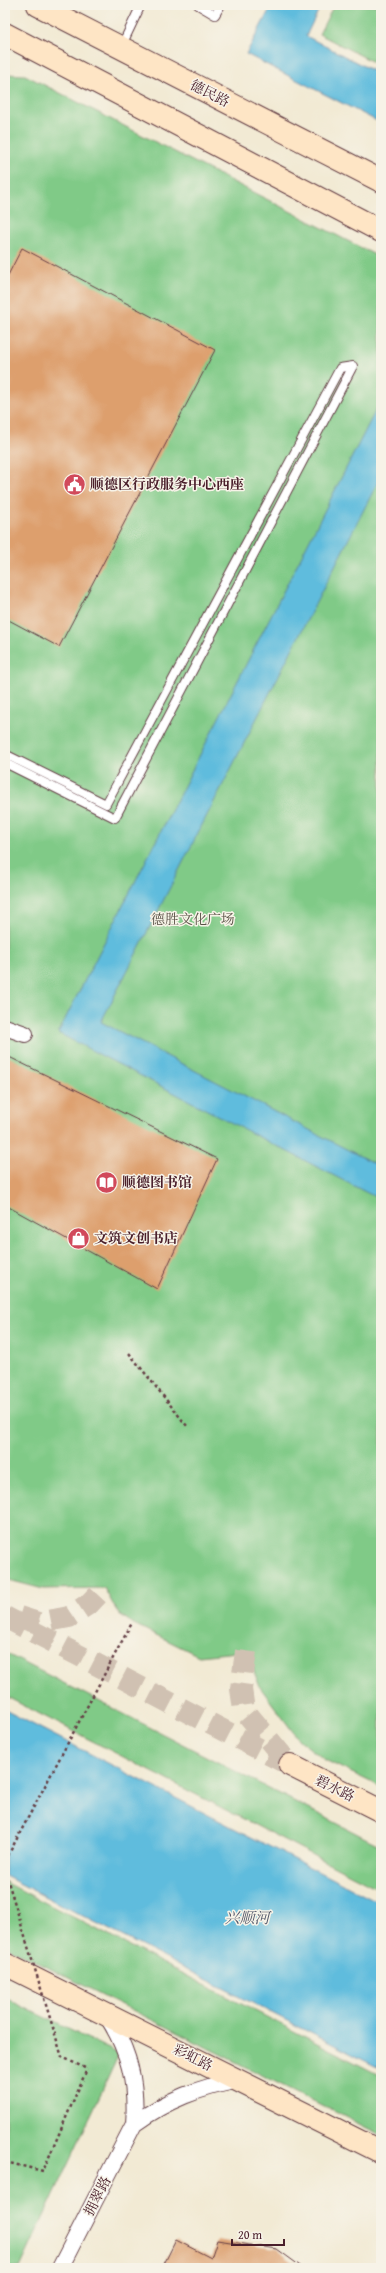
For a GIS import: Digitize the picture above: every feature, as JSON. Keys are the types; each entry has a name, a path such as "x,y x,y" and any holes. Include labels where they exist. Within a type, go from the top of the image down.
{"main road":[{"name":"德民路","path":"38,5 381,181"},
{"path":"5,34 381,230"},
{"name":"碧水路","path":"290,1765 381,1811"},
{"name":"彩虹路","path":"5,1964 240,2080 381,2152"}],"street":[{"path":"5,1027 25,1034"},
{"name":"拥翠路","path":"60,2268 134,2124 136,2100 129,2062 118,2032 105,2013"},
{"name":"拥翠路","path":"134,2124 153,2110 188,2093 217,2084 240,2080"}],"lane":[{"path":"121,47 141,5"},
{"path":"198,5 215,15 221,5"},
{"path":"5,754 106,804 340,368 353,366 115,818 5,763"}],"path":[{"path":"129,1353 187,1426"},
{"path":"5,1861 132,1623"},
{"path":"5,1872 62,2057 87,2069 43,2171 5,2162"}],"green space":[{"path":"334,5 381,5 381,66 319,34"},
{"name":"德胜文化广场","path":"5,74 25,75 381,258 381,1787 325,1760 299,1740 260,1687 246,1651 199,1656 132,1623 118,1613 104,1588 43,1589 5,1579"},
{"path":"5,1653 381,1846 381,1890 5,1696"},
{"path":"5,1882 381,2076 381,2135 5,1946"},
{"path":"5,1998 119,2054 20,2268 5,2268"}],"water":[{"path":"272,5 321,5 306,36 381,75 381,123 246,54"},
{"path":"381,400 381,476 101,1022 381,1167 381,1200 58,1033"},
{"name":"兴顺河","path":"5,1710 381,1904 381,2069 5,1876"}],"building":[{"name":"顺德区行政服务中心西座","path":"22,248 215,350 59,647 5,618 5,281"},
{"name":"顺德图书馆","path":"5,1055 217,1159 157,1289 5,1205"},
{"path":"176,2240 211,2258 217,2240 277,2249 303,2268 162,2268"}],"tunnel":[{"path":"19,1617 38,1623 69,1617 90,1603 104,1588"},
{"path":"5,1617 290,1765"},
{"path":"246,1651 241,1689 244,1710 284,1758"}],"place":[{"name":"顺德区行政服务中心西座","path":"75,484"},
{"name":"顺德图书馆","path":"106,1182"},
{"name":"文筑文创书店","path":"78,1238"}]}
